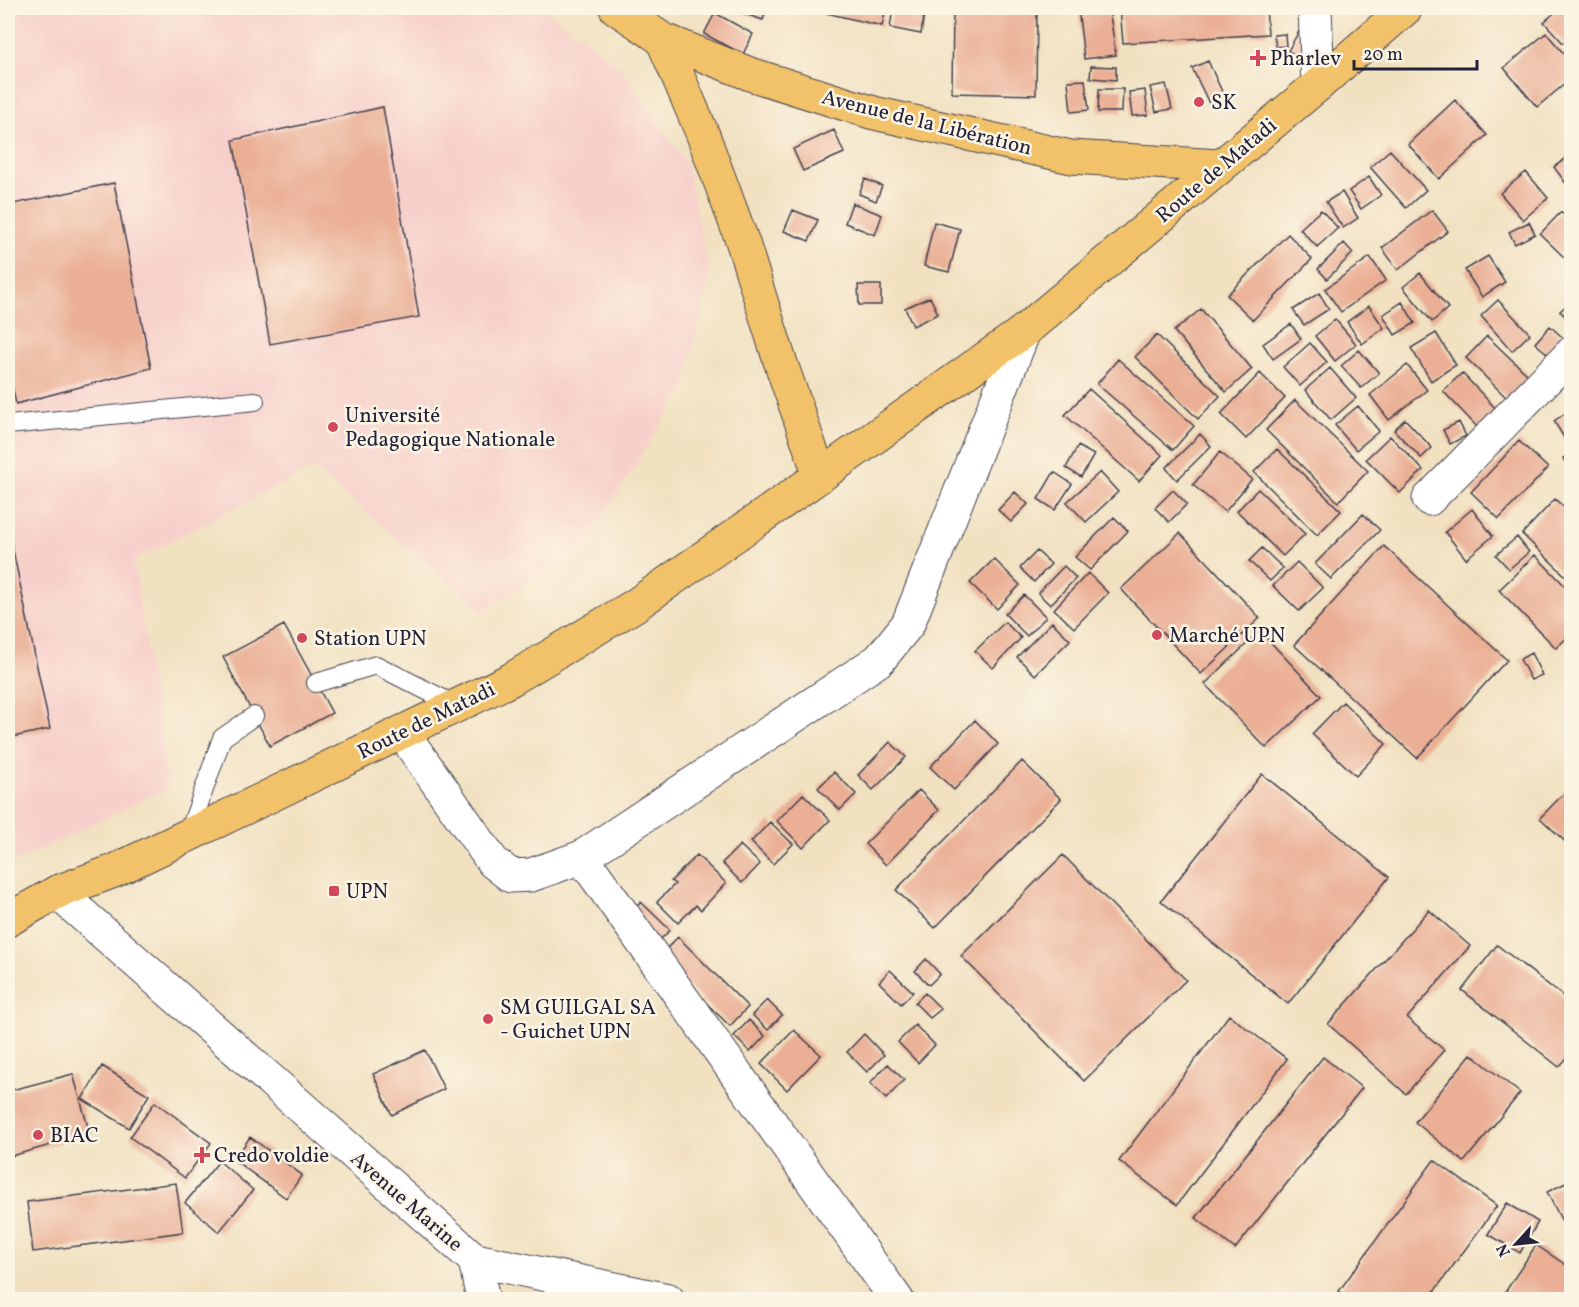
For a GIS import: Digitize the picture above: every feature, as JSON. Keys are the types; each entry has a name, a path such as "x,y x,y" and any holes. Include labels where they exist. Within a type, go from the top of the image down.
{"main road":[{"name":"Avenue de la Libération","path":"616,8 662,39 750,74 885,115 1071,157 1220,166"},
{"name":"Route de Matadi","path":"8,920 57,892 114,871 510,680 634,606 1024,331 1318,85 1406,8"},
{"path":"662,39 703,135 743,243 778,355 820,476"}],"street":[{"path":"1315,8 1318,85"},
{"path":"402,732 493,862 511,876 531,875 582,857 879,660 908,624 1024,331"},
{"path":"1429,499 1572,353"},
{"path":"582,857 897,1299"},
{"name":"Avenue Marine","path":"57,892 475,1260 668,1299"},
{"path":"475,1260 483,1299"}],"lane":[{"path":"8,425 255,401"},
{"path":"316,683 376,665 457,706"},
{"path":"188,835 222,738 254,716"}],"shaded area":[{"name":"Université Pedagogique Nationale","path":"8,8 543,8 620,67 686,164 709,275 685,386 586,542 483,611 313,468 133,560 167,788 8,865"}],"building":[{"path":"727,8 767,8 763,20"},
{"path":"827,8 886,8 882,26 826,13"},
{"path":"893,8 925,8 921,34 890,28"},
{"path":"953,8 1037,8 1036,95 952,93"},
{"path":"1078,8 1109,8 1116,55 1084,59"},
{"path":"1120,8 1266,8 1268,34 1123,43"},
{"path":"1560,8 1572,8 1572,35 1563,43 1544,22"},
{"path":"715,13 753,34 743,54 704,34"},
{"path":"1302,26 1312,33 1299,57 1288,51"},
{"path":"1546,33 1572,63 1572,78 1537,107 1504,68"},
{"path":"1285,34 1286,46 1276,47 1274,35"},
{"path":"1208,61 1224,96 1209,103 1192,68"},
{"path":"1091,66 1116,67 1116,80 1090,78"},
{"path":"1085,80 1089,110 1071,112 1068,81"},
{"path":"1166,84 1172,109 1156,112 1150,87"},
{"path":"1099,89 1123,89 1122,112 1098,112"},
{"path":"1145,90 1148,115 1132,116 1129,92"},
{"path":"1455,100 1487,135 1439,179 1408,144"},
{"path":"383,107 419,317 270,344 233,140"},
{"path":"834,130 844,153 803,171 793,149"},
{"path":"1390,150 1426,190 1406,208 1370,167"},
{"path":"1572,154 1572,192 1554,167"},
{"path":"1526,172 1548,198 1523,220 1500,193"},
{"path":"1369,177 1381,195 1361,209 1349,191"},
{"path":"865,179 882,186 876,201 859,194"},
{"path":"114,183 151,368 16,404 8,366 8,205"},
{"path":"1342,192 1358,218 1343,228 1326,202"},
{"path":"852,203 882,215 875,235 845,223"},
{"path":"793,210 818,220 809,241 784,231"},
{"path":"1321,210 1338,228 1317,247 1300,229"},
{"path":"1432,210 1448,231 1398,270 1382,248"},
{"path":"1561,212 1572,222 1572,252 1565,258 1540,234"},
{"path":"934,222 960,229 949,272 924,266"},
{"path":"1529,222 1535,234 1515,244 1509,232"},
{"path":"1288,234 1312,259 1253,320 1227,295"},
{"path":"1344,243 1353,253 1327,279 1318,269"},
{"path":"1488,256 1505,282 1482,297 1465,270"},
{"path":"1370,257 1386,280 1341,312 1325,289"},
{"path":"1420,273 1448,308 1432,322 1403,287"},
{"path":"858,285 881,285 881,305 859,305"},
{"path":"1319,293 1329,309 1304,325 1293,310"},
{"path":"930,297 938,314 913,326 905,308"},
{"path":"1498,300 1530,334 1512,351 1481,316"},
{"path":"1572,301 1572,323 1560,311"},
{"path":"1402,302 1415,323 1395,335 1383,315"},
{"path":"1369,306 1384,328 1362,344 1347,322"},
{"path":"1201,309 1252,369 1226,392 1174,331"},
{"path":"1335,319 1356,344 1335,361 1315,336"},
{"path":"1291,324 1301,339 1273,359 1263,344"},
{"path":"1550,326 1571,345 1557,362 1535,343"},
{"path":"1436,333 1456,365 1431,381 1411,348"},
{"path":"1157,335 1220,396 1198,419 1135,357"},
{"path":"1487,336 1531,378 1509,400 1466,358"},
{"path":"1310,343 1327,362 1300,386 1283,367"},
{"path":"1359,350 1379,373 1361,388 1341,366"},
{"path":"1118,359 1194,426 1173,450 1097,384"},
{"path":"1407,365 1427,390 1389,420 1370,395"},
{"path":"1330,368 1356,398 1331,420 1305,390"},
{"path":"1260,373 1285,398 1246,439 1221,414"},
{"path":"1462,373 1498,411 1479,429 1443,391"},
{"path":"1089,389 1162,455 1139,481 1065,415"},
{"path":"1295,400 1368,471 1338,502 1266,430"},
{"path":"1358,406 1379,431 1356,450 1335,425"},
{"path":"1572,409 1572,445 1569,446 1554,421"},
{"path":"1405,419 1432,448 1421,458 1394,430"},
{"path":"1459,422 1466,436 1450,444 1443,430"},
{"path":"1200,434 1211,446 1177,480 1166,468"},
{"path":"1390,436 1423,470 1400,493 1366,459"},
{"path":"1519,441 1548,468 1499,519 1471,492"},
{"path":"1078,446 1094,455 1081,477 1066,468"},
{"path":"1277,449 1341,511 1317,535 1254,472"},
{"path":"1220,452 1252,479 1225,512 1193,485"},
{"path":"1572,454 1572,476 1563,458"},
{"path":"1054,472 1072,484 1055,510 1038,499"},
{"path":"1100,472 1118,492 1086,522 1067,502"},
{"path":"1258,489 1305,534 1283,556 1237,511"},
{"path":"1173,490 1187,504 1169,522 1155,508"},
{"path":"1015,492 1028,504 1011,522 998,510"},
{"path":"1555,499 1572,515 1572,582 1522,534"},
{"path":"1472,509 1493,536 1466,559 1445,532"},
{"path":"1363,514 1380,530 1331,579 1315,564"},
{"path":"1114,517 1128,531 1090,570 1075,557"},
{"path":"8,531 50,729 8,738"},
{"path":"1180,533 1260,618 1201,674 1121,589"},
{"path":"1517,537 1529,552 1509,569 1496,555"},
{"path":"1384,546 1507,660 1417,758 1294,645"},
{"path":"1262,548 1283,568 1270,581 1249,561"},
{"path":"1037,551 1051,564 1034,582 1020,568"},
{"path":"1535,555 1572,593 1572,633 1556,648 1499,590"},
{"path":"994,559 1020,585 997,609 970,583"},
{"path":"1297,562 1323,588 1299,611 1273,586"},
{"path":"1064,566 1076,578 1050,605 1038,593"},
{"path":"1088,573 1108,593 1074,628 1054,609"},
{"path":"1024,595 1046,617 1027,636 1005,614"},
{"path":"1005,622 1021,638 993,668 975,651"},
{"path":"1052,622 1070,640 1035,675 1017,657"},
{"path":"284,625 332,713 270,746 223,657"},
{"path":"1260,631 1321,696 1266,748 1205,684"},
{"path":"1531,653 1542,675 1531,680 1520,659"},
{"path":"1343,702 1386,744 1356,776 1312,734"},
{"path":"975,720 998,744 954,790 930,767"},
{"path":"890,742 906,757 873,790 858,775"},
{"path":"1022,761 1061,799 935,928 896,890"},
{"path":"834,772 856,794 840,810 818,788"},
{"path":"1262,774 1389,877 1288,1004 1161,901"},
{"path":"1572,785 1572,848 1540,818"},
{"path":"919,790 939,810 886,865 865,844"},
{"path":"803,794 830,820 803,848 777,821"},
{"path":"770,822 793,844 773,864 751,842"},
{"path":"740,845 760,864 742,883 722,863"},
{"path":"697,855 726,883 701,910 696,905 678,923 657,902 675,884 671,881"},
{"path":"1063,855 1186,980 1084,1081 961,956"},
{"path":"641,902 670,930 656,944 628,916"},
{"path":"1429,910 1470,946 1407,1018 1444,1050 1406,1094 1328,1024"},
{"path":"678,937 748,1007 730,1026 658,957"},
{"path":"1497,945 1572,1003 1572,1052 1559,1067 1462,990"},
{"path":"926,959 940,974 929,985 915,971"},
{"path":"890,970 913,992 901,1004 879,982"},
{"path":"925,993 941,1009 930,1018 915,1003"},
{"path":"767,1000 782,1015 768,1030 752,1015"},
{"path":"1229,1015 1287,1059 1177,1205 1119,1161"},
{"path":"749,1020 765,1036 750,1052 734,1036"},
{"path":"915,1025 935,1045 918,1063 898,1042"},
{"path":"794,1030 821,1055 787,1090 761,1064"},
{"path":"864,1034 884,1055 867,1072 847,1052"},
{"path":"425,1050 444,1089 392,1115 373,1074"},
{"path":"1471,1054 1520,1093 1464,1162 1415,1122"},
{"path":"1323,1057 1362,1088 1235,1249 1196,1218"},
{"path":"888,1064 904,1080 886,1099 870,1083"},
{"path":"102,1066 149,1095 129,1128 82,1099"},
{"path":"73,1074 90,1134 8,1157 8,1091"},
{"path":"155,1102 211,1143 185,1178 130,1137"},
{"path":"250,1137 302,1175 286,1198 234,1160"},
{"path":"1434,1160 1497,1206 1428,1300 1351,1300 1339,1291"},
{"path":"219,1161 253,1190 219,1232 185,1203"},
{"path":"1572,1180 1572,1226 1566,1229 1547,1192"},
{"path":"176,1183 183,1232 33,1252 27,1202"},
{"path":"1507,1203 1538,1222 1520,1253 1488,1234"},
{"path":"1536,1245 1572,1269 1572,1300 1500,1300"}],"place":[{"name":"Pharlev","path":"1258,58"},
{"name":"SK","path":"1199,102"},
{"name":"Université Pedagogique Nationale","path":"333,427"},
{"name":"Marché UPN","path":"1157,635"},
{"name":"Station UPN","path":"302,638"},
{"name":"UPN","path":"334,891"},
{"name":"SM GUILGAL SA - Guichet UPN","path":"488,1019"},
{"name":"BIAC","path":"38,1135"},
{"name":"Credo voldie","path":"202,1155"}]}
